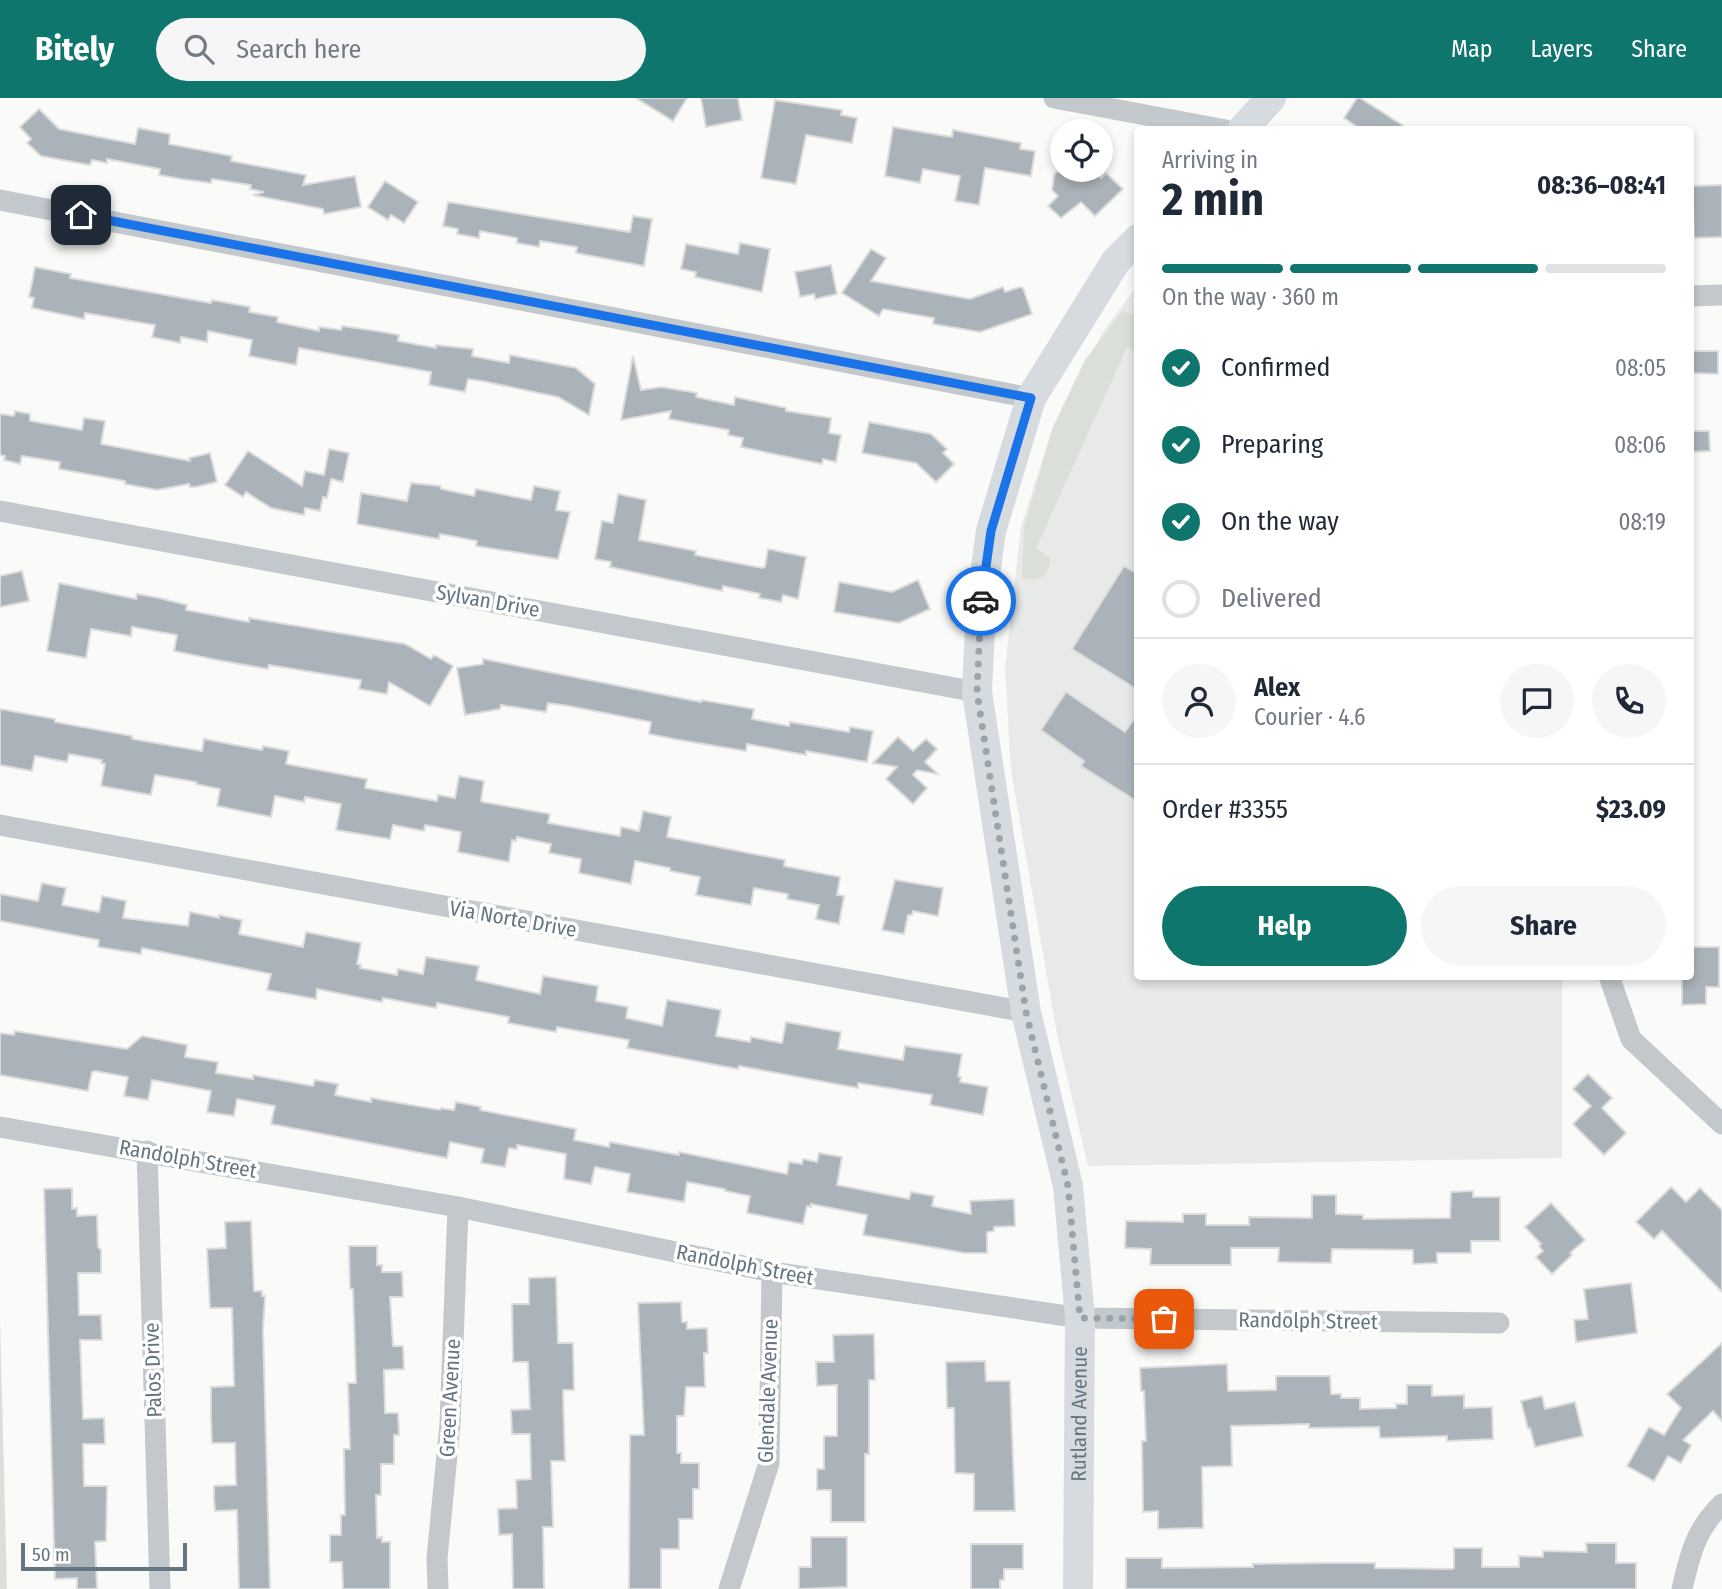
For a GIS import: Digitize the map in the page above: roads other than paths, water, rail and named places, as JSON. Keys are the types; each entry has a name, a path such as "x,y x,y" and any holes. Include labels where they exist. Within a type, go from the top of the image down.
{"street":[{"path":"1054,98 1204,126"},
{"path":"1246,126 1271,98"},
{"path":"0,200 1031,398"},
{"name":"Rutland Avenue","path":"1078,1589 1080,1318 1068,1186 1026,1012 977,692 981,604 991,531 1031,398 1116,261 1134,243"},
{"path":"1694,296 1722,295"},
{"name":"Sylvan Drive","path":"0,511 977,692"},
{"name":"Via Norte Drive","path":"0,825 1026,1012"},
{"path":"1610,980 1631,1039 1721,1122"},
{"name":"Randolph Street","path":"0,1127 458,1207 772,1272 1080,1318 1499,1323"},
{"name":"Palos Drive","path":"147,1151 160,1589"},
{"name":"Green Avenue","path":"438,1589 437,1558 450,1424 458,1207"},
{"name":"Glendale Avenue","path":"729,1589 769,1463 772,1272"},
{"path":"1682,1589 1690,1551 1708,1518 1722,1504"}]}
